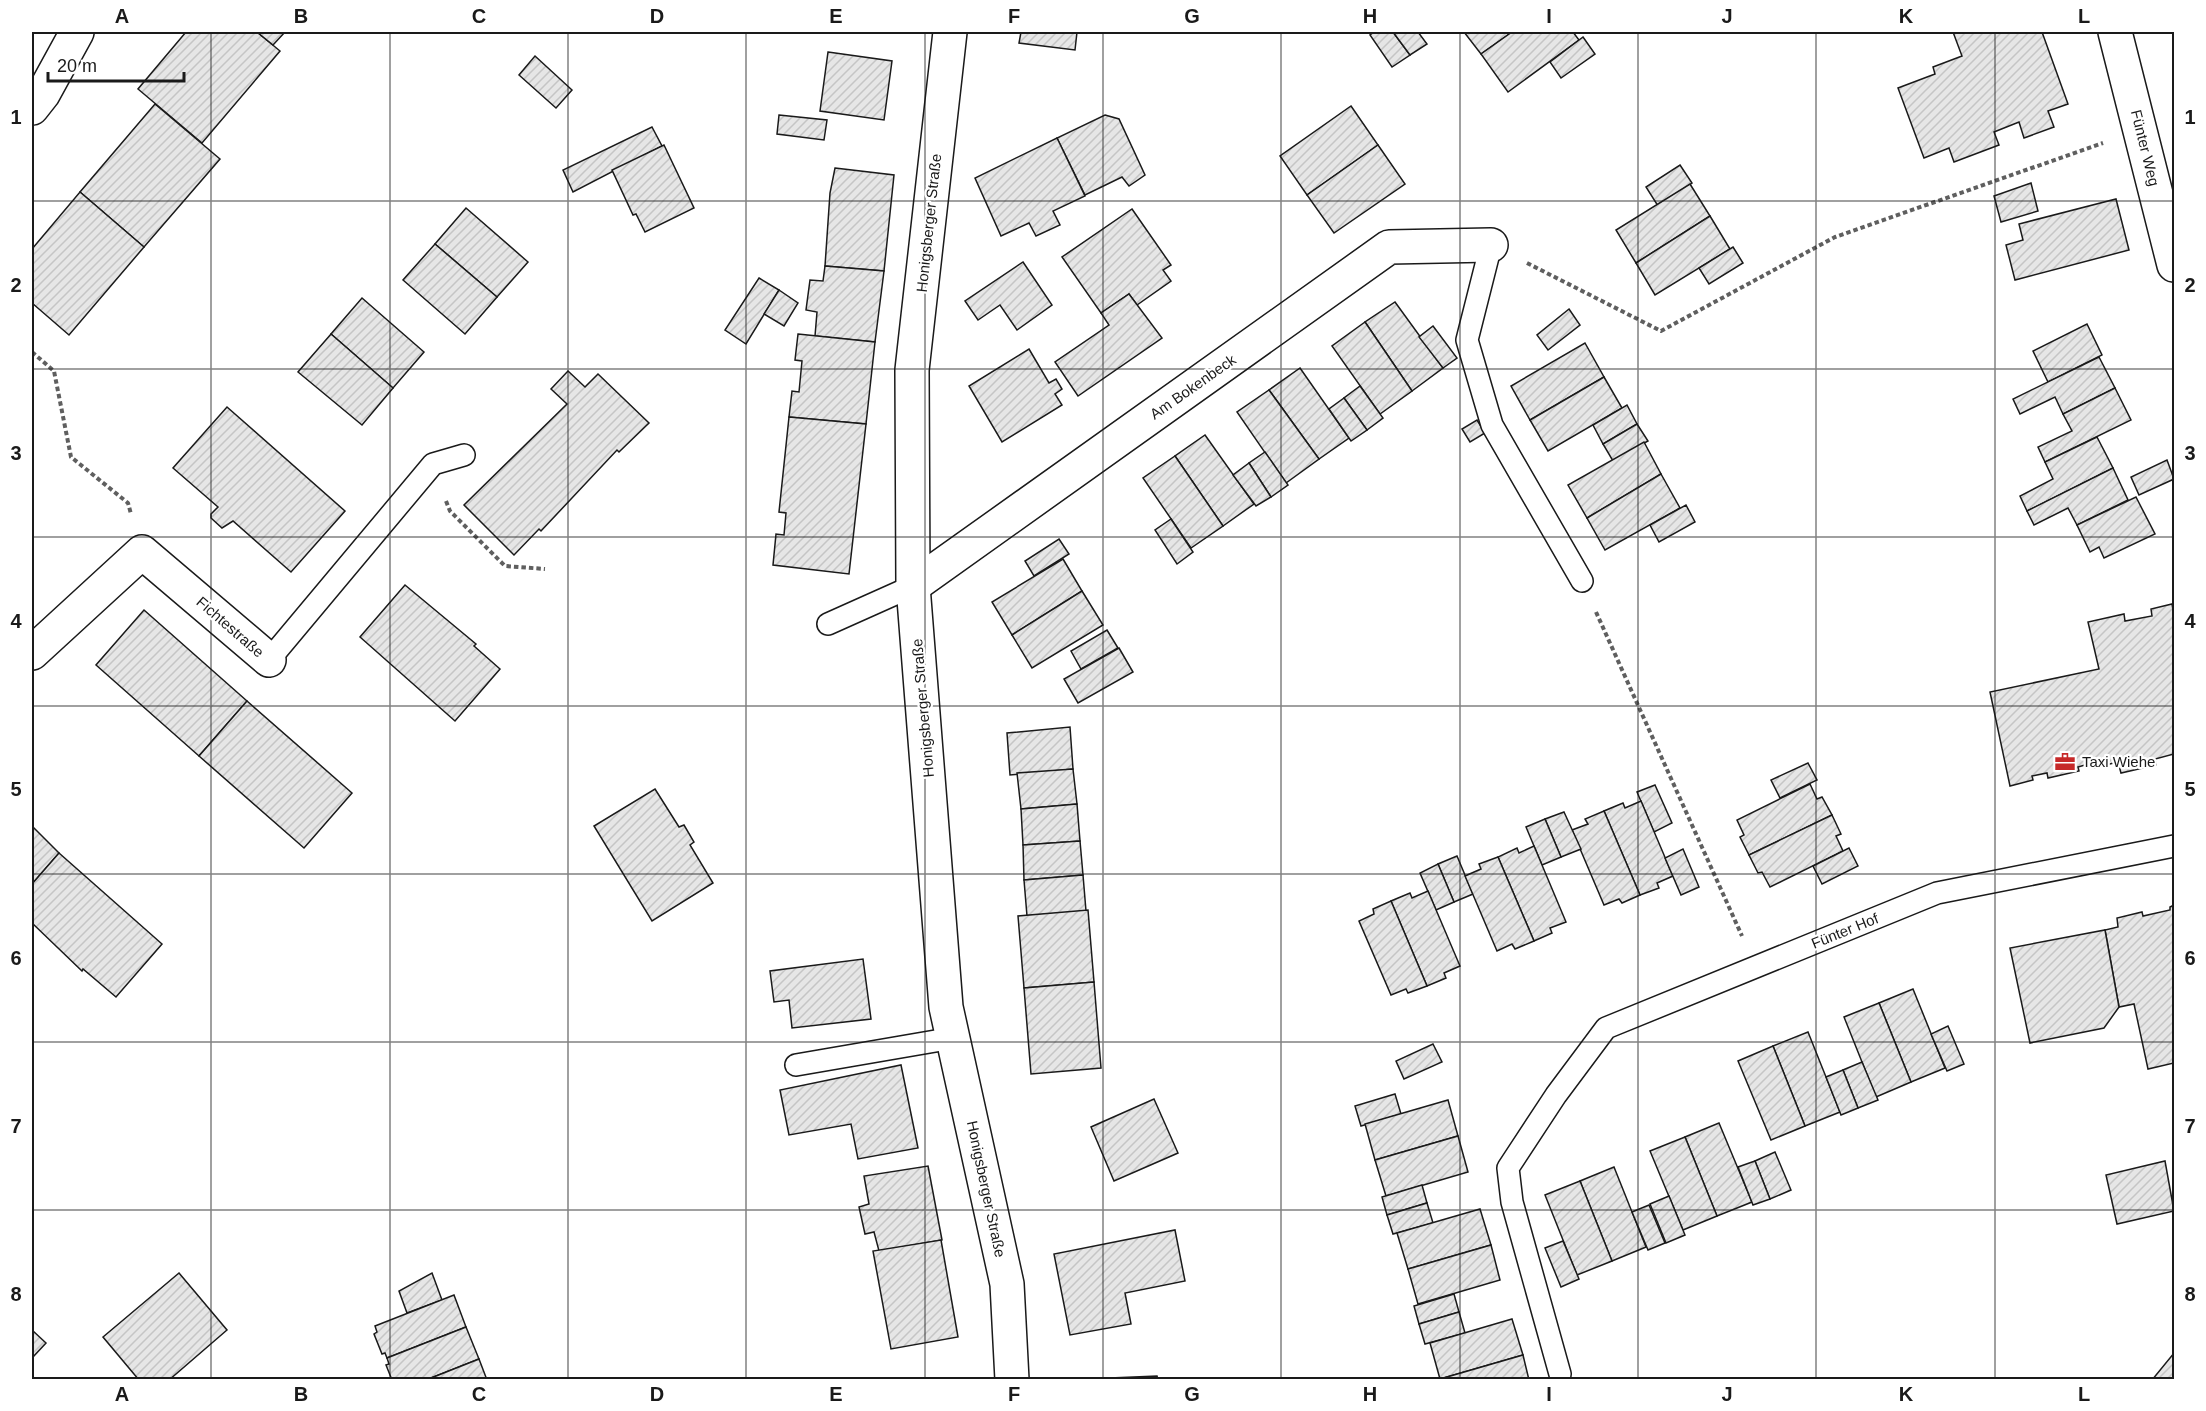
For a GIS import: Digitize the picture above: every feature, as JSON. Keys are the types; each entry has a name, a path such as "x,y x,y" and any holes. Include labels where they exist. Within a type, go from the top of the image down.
{"street":[{"path":"35,95 77,32"},
{"name":"Honigsberger Straße","path":"950,32 912,370 913,586 946,1007 1007,1284 1012,1380"},
{"name":"Fünter Weg","path":"2115,32 2175,265"},
{"name":"Am Bokenbeck","path":"913,586 1389,247 1491,245"},
{"path":"32,653 142,552"},
{"name":"Fichtestraße","path":"142,552 268,660"}],"lane":[{"path":"1491,245 1467,340 1492,425 1582,581"},
{"path":"433,464 464,455"},
{"name":"Fichtestraße","path":"268,660 433,464"},
{"path":"828,624 913,586"},
{"name":"Fünter Hof","path":"1560,1374 1512,1202 1508,1168 1556,1095 1606,1028 1937,893 2175,846"},
{"path":"796,1065 953,1038"}],"path":[{"path":"1491,245 1661,331 1835,237 2140,130"},
{"path":"32,352 54,370 71,458 128,503 142,552"},
{"path":"433,464 450,511 505,566 545,569"},
{"path":"1582,581 1756,967"}],"building":[{"path":"186,32 257,32 280,51 202,143 138,89"},
{"path":"257,32 285,32 273,45"},
{"path":"1021,32 1077,32 1075,50 1019,43"},
{"path":"1374,32 1393,32 1410,55 1392,67 1370,35"},
{"path":"1393,32 1418,32 1427,44 1410,55"},
{"path":"1464,32 1512,32 1481,54"},
{"path":"1512,32 1573,32 1579,40 1508,92 1481,54"},
{"path":"1953,32 2042,32 2068,104 2048,111 2054,127 2024,138 2019,122 1994,132 1999,145 1954,162 1949,148 1924,158 1898,88 1935,74 1933,67 1962,56"},
{"path":"1583,37 1595,54 1561,78 1550,62"},
{"path":"828,52 892,61 884,120 820,111"},
{"path":"535,56 572,90 556,108 519,75"},
{"path":"155,104 220,159 144,247 80,192"},
{"path":"1351,106 1378,145 1307,195 1280,156"},
{"path":"779,115 827,120 824,140 777,134"},
{"path":"1105,115 1119,119 1145,175 1129,186 1122,177 1085,195 1057,138"},
{"path":"652,127 662,146 573,192 563,170"},
{"path":"1057,138 1085,196 1053,211 1060,225 1036,236 1029,223 1001,236 975,178"},
{"path":"664,145 694,208 645,232 636,214 633,215 612,170"},
{"path":"1378,145 1405,184 1334,233 1307,195"},
{"path":"1680,165 1692,183 1658,206 1646,187"},
{"path":"835,168 894,175 884,271 825,266 830,193"},
{"path":"2031,183 2038,211 2001,222 1994,196"},
{"path":"1690,184 1710,216 1636,263 1616,230"},
{"path":"80,192 144,247 69,335 32,303 32,249"},
{"path":"2116,199 2129,250 2015,280 2006,245 2023,240 2019,224"},
{"path":"466,208 528,262 497,297 435,244"},
{"path":"1132,209 1171,265 1163,270 1171,281 1137,305 1129,294 1101,313 1062,257"},
{"path":"1710,216 1730,249 1655,295 1636,263"},
{"path":"435,244 497,297 465,334 403,280"},
{"path":"1733,247 1743,263 1709,284 1699,268"},
{"path":"1023,262 1052,305 1017,330 1000,305 978,320 965,301"},
{"path":"825,266 884,271 875,342 815,336 817,312 806,310 810,280 823,281"},
{"path":"759,278 779,290 746,344 725,330"},
{"path":"779,290 798,303 784,326 764,314"},
{"path":"1129,294 1162,338 1078,396 1055,362 1109,325 1101,313"},
{"path":"362,298 424,352 393,388 331,334"},
{"path":"1395,302 1443,368 1412,391 1365,322"},
{"path":"1569,309 1580,325 1548,350 1537,335"},
{"path":"1365,322 1412,391 1380,414 1332,346"},
{"path":"2087,324 2102,355 2048,382 2033,351"},
{"path":"1433,326 1457,358 1443,368 1419,337"},
{"path":"331,334 393,388 362,425 298,372"},
{"path":"798,334 875,342 866,424 789,417 792,391 799,392 802,361 795,360"},
{"path":"1585,343 1604,377 1530,420 1511,386"},
{"path":"1029,349 1049,383 1056,379 1062,389 1055,394 1062,405 1002,442 969,386"},
{"path":"2099,357 2115,388 2063,414 2055,397 2020,414 2013,399"},
{"path":"1300,368 1349,438 1319,459 1269,390"},
{"path":"568,371 585,387 598,374 649,423 619,452 617,450 541,531 539,529 514,555 464,505 567,404 551,389"},
{"path":"1604,377 1622,408 1548,451 1530,420"},
{"path":"1360,386 1383,418 1367,430 1344,398"},
{"path":"2115,388 2131,420 2045,462 2038,447 2072,431 2063,414"},
{"path":"1269,390 1319,459 1286,483 1237,412"},
{"path":"1344,398 1367,430 1351,441 1329,409"},
{"path":"1627,405 1637,424 1603,444 1593,425"},
{"path":"227,407 345,511 291,572 233,521 222,528 211,518 211,514 218,507 173,468"},
{"path":"789,417 866,424 849,574 773,565 776,534 784,535 786,513 779,512"},
{"path":"1477,420 1485,433 1470,442 1462,429"},
{"path":"1637,424 1648,441 1613,461 1603,444"},
{"path":"1205,435 1254,504 1223,526 1175,456"},
{"path":"2097,437 2113,468 2027,511 2020,496 2053,479 2045,462"},
{"path":"1644,442 1661,474 1587,518 1568,485"},
{"path":"1265,452 1288,485 1271,497 1249,463"},
{"path":"1175,456 1223,526 1191,548 1143,478"},
{"path":"2167,460 2174,479 2139,495 2131,477"},
{"path":"1249,463 1271,497 1256,506 1233,475"},
{"path":"2113,468 2128,500 2077,525 2068,508 2034,525 2027,511"},
{"path":"1661,474 1680,508 1605,550 1587,518"},
{"path":"2136,497 2155,534 2104,558 2099,547 2090,552 2077,525"},
{"path":"1686,505 1695,522 1659,542 1650,525"},
{"path":"1171,519 1193,552 1177,564 1155,530"},
{"path":"1059,539 1069,554 1034,576 1025,561"},
{"path":"1063,559 1082,591 1012,635 992,602"},
{"path":"405,585 476,644 474,646 500,669 455,721 360,637"},
{"path":"1082,591 1103,625 1032,668 1012,635"},
{"path":"2172,604 2174,615 2174,754 2155,759 2156,765 2121,773 2118,762 2093,768 2092,763 2078,767 2079,771 2048,778 2047,773 2032,776 2033,780 2010,786 1990,692 2099,669 2088,622 2124,614 2125,621 2152,616 2151,609"},
{"path":"144,610 247,701 199,756 96,665"},
{"path":"1107,630 1118,648 1081,669 1071,651"},
{"path":"1119,648 1133,672 1078,703 1064,679"},
{"path":"247,701 352,793 304,848 199,756"},
{"path":"1070,727 1073,769 1010,775 1007,733"},
{"path":"1808,763 1817,780 1780,798 1771,780"},
{"path":"1073,769 1077,804 1021,809 1017,773"},
{"path":"1810,784 1817,799 1822,797 1832,815 1749,855 1740,837 1744,835 1737,820"},
{"path":"1655,785 1672,823 1654,832 1637,792"},
{"path":"655,789 679,827 684,825 694,842 690,845 713,883 652,921 594,826"},
{"path":"1641,801 1673,876 1657,883 1659,888 1640,895 1604,811 1623,803 1625,808"},
{"path":"1077,804 1080,841 1023,845 1021,809"},
{"path":"1604,811 1640,895 1622,903 1619,899 1604,905 1572,830 1588,824 1585,819"},
{"path":"1564,812 1581,849 1561,857 1545,819"},
{"path":"1832,815 1841,834 1836,836 1843,851 1770,887 1762,872 1758,873 1749,855"},
{"path":"1545,819 1561,857 1542,865 1526,827"},
{"path":"32,826 59,853 32,884"},
{"path":"1080,841 1083,875 1024,880 1023,845"},
{"path":"1534,846 1566,922 1550,928 1552,933 1534,941 1498,857 1517,848 1519,853"},
{"path":"1849,848 1858,866 1822,884 1813,866"},
{"path":"1683,849 1699,887 1681,895 1665,858"},
{"path":"59,853 162,944 116,997 83,969 82,971 32,923 32,884"},
{"path":"1457,856 1473,894 1454,902 1438,864"},
{"path":"1498,857 1534,941 1515,949 1512,944 1497,951 1465,876 1481,869 1479,864"},
{"path":"1438,864 1454,902 1436,910 1420,873"},
{"path":"1083,875 1086,911 1027,916 1024,880"},
{"path":"1428,891 1460,966 1444,973 1446,978 1427,986 1391,901 1410,893 1412,898"},
{"path":"1391,901 1427,986 1408,993 1406,989 1391,995 1359,921 1374,914 1373,909"},
{"path":"2174,905 2174,1063 2148,1069 2134,1004 2119,1007 2105,930 2118,927 2117,918 2142,912 2143,916 2170,910 2170,907"},
{"path":"1088,910 1094,982 1024,988 1018,916"},
{"path":"2105,930 2119,1007 2104,1028 2030,1043 2010,948"},
{"path":"863,959 871,1019 792,1028 789,1000 774,1002 770,971"},
{"path":"1094,982 1101,1068 1031,1074 1024,988"},
{"path":"1913,989 1945,1068 1911,1082 1879,1003"},
{"path":"1879,1003 1911,1082 1876,1097 1844,1017"},
{"path":"1948,1026 1964,1064 1947,1071 1931,1034"},
{"path":"1808,1032 1840,1112 1805,1126 1773,1046"},
{"path":"1433,1044 1442,1062 1404,1079 1396,1061"},
{"path":"1773,1046 1805,1126 1771,1140 1738,1061"},
{"path":"1862,1062 1878,1100 1858,1108 1843,1070"},
{"path":"901,1065 918,1148 858,1159 851,1124 789,1135 780,1090"},
{"path":"1843,1070 1858,1108 1841,1115 1826,1077"},
{"path":"1395,1094 1401,1114 1361,1126 1355,1106"},
{"path":"1154,1099 1178,1153 1114,1181 1091,1127"},
{"path":"1448,1100 1458,1136 1375,1160 1365,1124"},
{"path":"1719,1123 1752,1202 1717,1216 1685,1137"},
{"path":"1458,1136 1468,1172 1386,1196 1375,1160"},
{"path":"1685,1137 1717,1216 1683,1230 1650,1151"},
{"path":"1775,1152 1791,1190 1770,1199 1755,1161"},
{"path":"1755,1161 1770,1199 1753,1205 1738,1167"},
{"path":"2165,1161 2174,1211 2117,1224 2106,1175"},
{"path":"928,1166 942,1240 879,1251 874,1232 865,1234 859,1207 869,1204 864,1176"},
{"path":"1614,1167 1646,1247 1612,1261 1580,1181"},
{"path":"1580,1181 1612,1261 1577,1275 1545,1195"},
{"path":"1422,1185 1427,1203 1387,1215 1382,1197"},
{"path":"1669,1196 1685,1235 1666,1243 1650,1204"},
{"path":"1427,1203 1433,1223 1393,1234 1387,1215"},
{"path":"1649,1205 1665,1243 1648,1250 1632,1212"},
{"path":"1480,1209 1491,1245 1408,1269 1397,1233"},
{"path":"1175,1230 1185,1281 1125,1293 1131,1324 1070,1335 1054,1254"},
{"path":"941,1240 958,1337 891,1349 873,1251"},
{"path":"1563,1241 1579,1279 1561,1287 1545,1248"},
{"path":"1491,1245 1500,1280 1418,1304 1408,1269"},
{"path":"179,1273 227,1330 169,1380 139,1380 103,1337"},
{"path":"432,1273 442,1300 407,1313 399,1291"},
{"path":"1454,1294 1459,1312 1419,1324 1414,1306"},
{"path":"454,1295 466,1327 387,1358 385,1353 382,1354 374,1334 377,1332 375,1326"},
{"path":"1459,1312 1465,1333 1425,1344 1419,1324"},
{"path":"1512,1319 1523,1355 1440,1379 1430,1343"},
{"path":"466,1327 479,1359 426,1380 392,1380 386,1365 389,1364 387,1358"},
{"path":"32,1330 46,1343 32,1358"},
{"path":"2174,1353 2174,1380 2152,1380"},
{"path":"1523,1355 1529,1380 1440,1379"},
{"path":"479,1359 487,1380 426,1380"},
{"path":"1157,1376 1158,1380 1086,1380 1086,1379"}],"place":[{"name":"Taxi Wiehe","path":"2065,762"}]}
